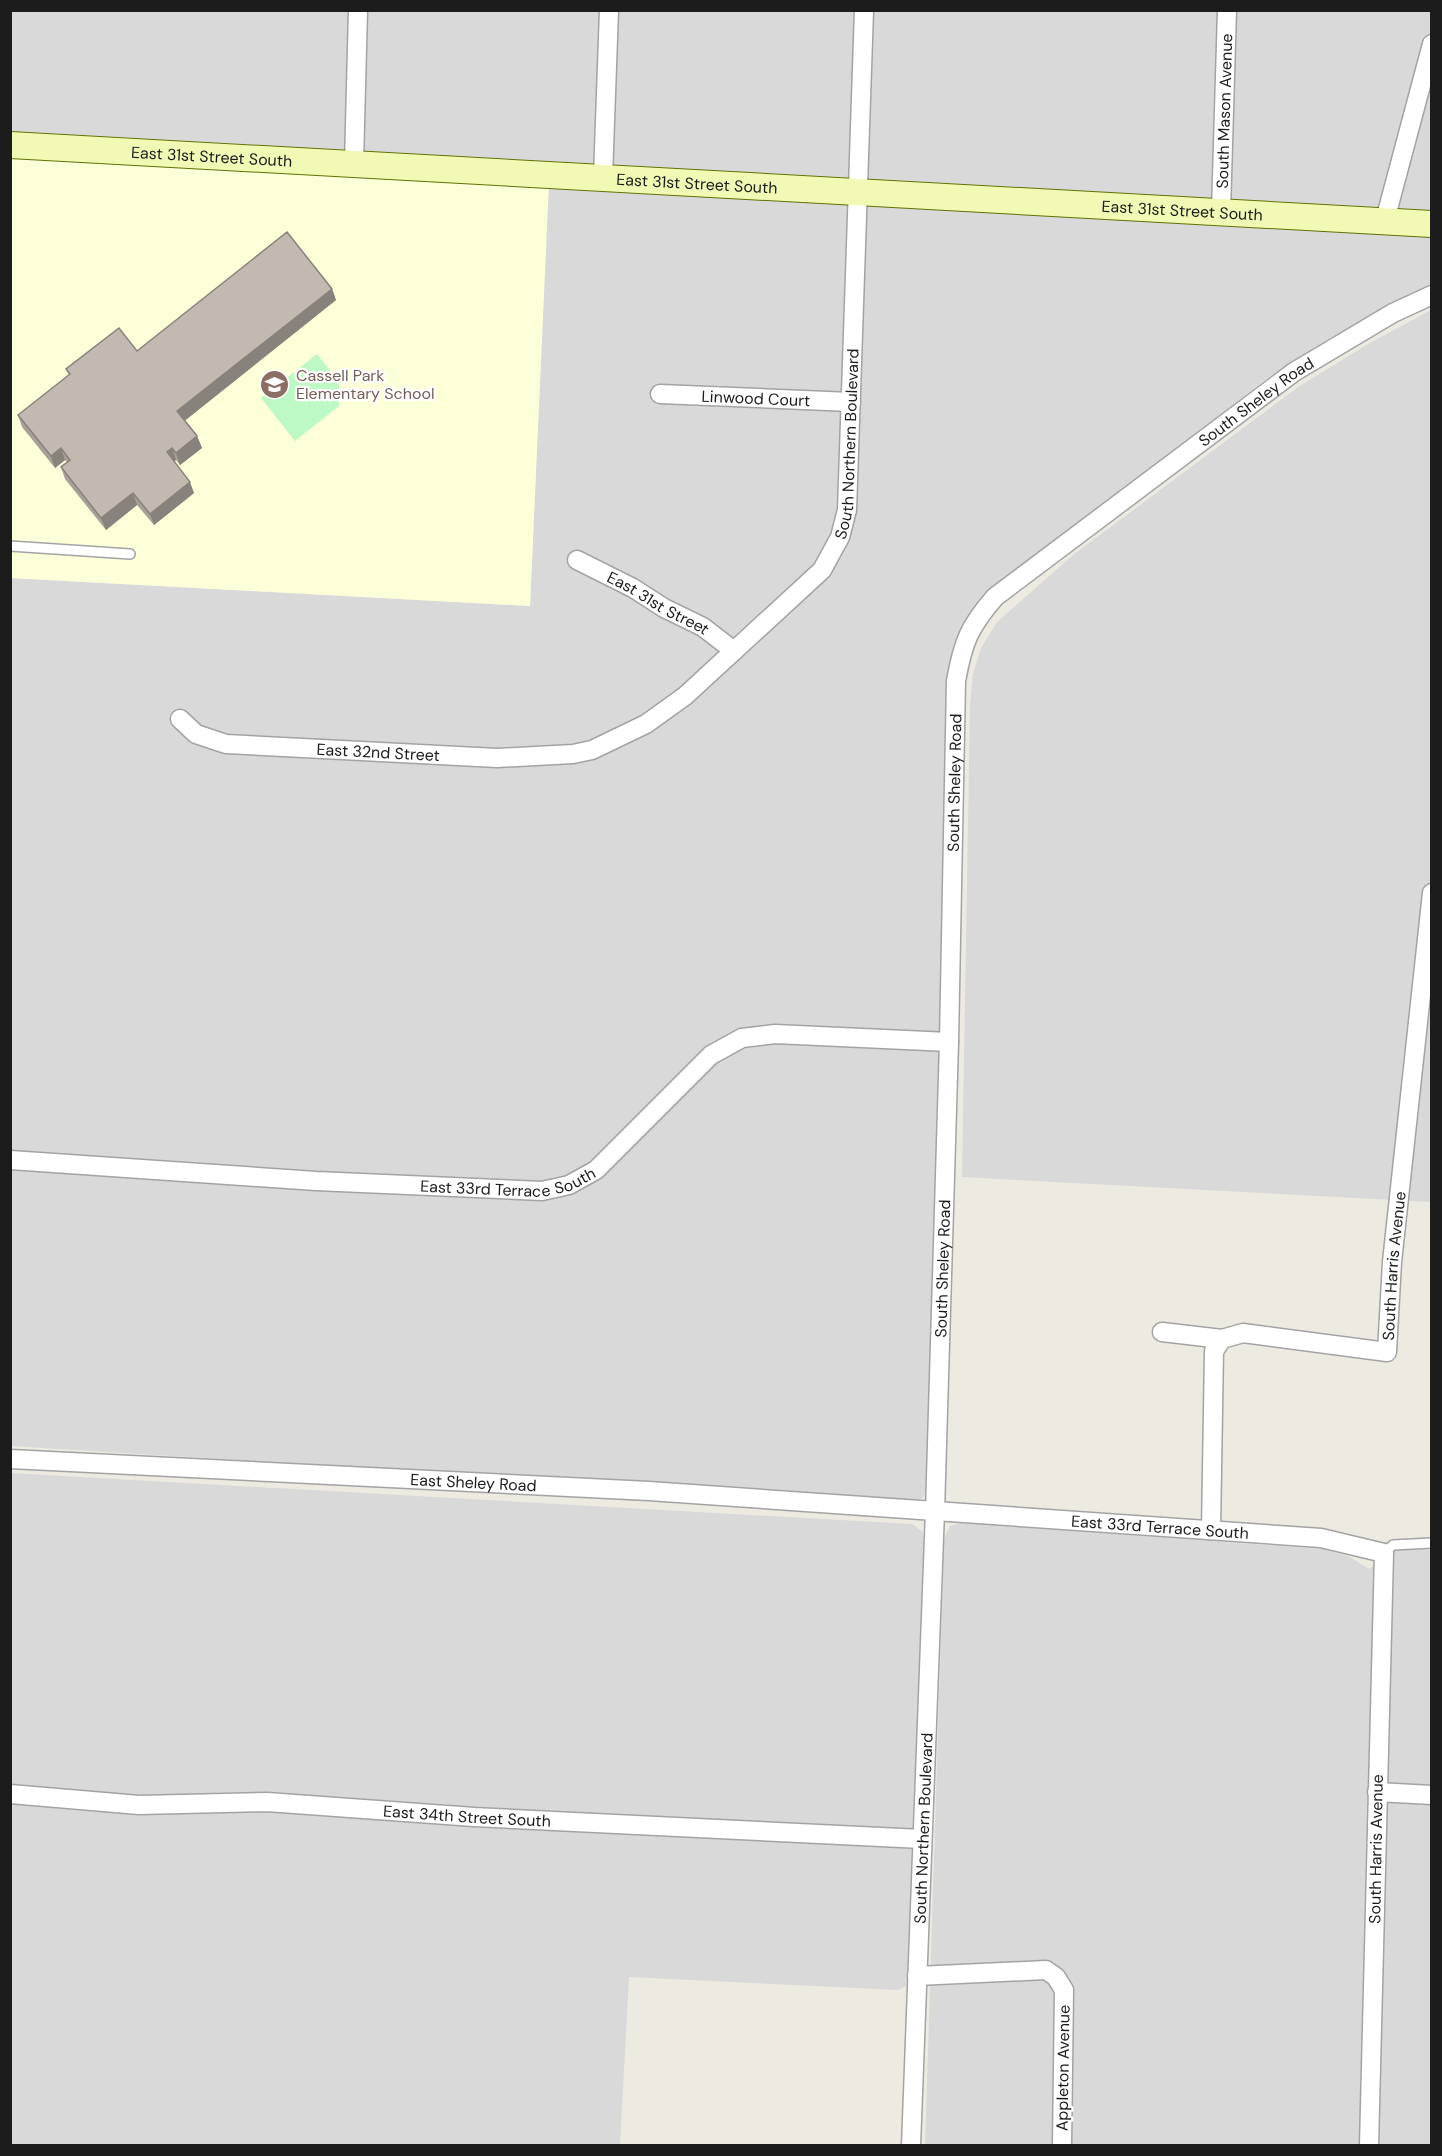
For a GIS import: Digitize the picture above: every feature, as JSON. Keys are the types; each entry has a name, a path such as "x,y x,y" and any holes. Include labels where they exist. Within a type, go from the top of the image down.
{"street":[{"path":"354,163 358,10"},
{"path":"603,177 609,10"},
{"name":"South Northern Boulevard","path":"583,752 614,741 646,724 685,696 822,570 840,537 847,510 864,10"},
{"name":"South Mason Avenue","path":"1221,211 1227,10"},
{"path":"1385,220 1431,44"},
{"name":"East 31st Street South","path":"10,145 1431,224"},
{"name":"South Sheley Road","path":"935,1510 949,1042 956,681 962,647 978,617 995,597 1294,372 1393,313 1431,295"},
{"name":"Linwood Court","path":"660,394 851,402"},
{"name":"East 31st Street","path":"577,561 633,588 664,608 703,627 734,651"},
{"name":"East 32nd Street","path":"180,719 196,734 226,744 497,758 583,752"},
{"name":"South Harris Avenue","path":"1222,1339 1243,1333 1386,1352 1392,1262 1431,893"},
{"name":"East 33rd Terrace South","path":"10,1161 542,1191 569,1185 596,1170 711,1055 742,1038 775,1034 949,1042"},
{"path":"1162,1332 1222,1339 1214,1351 1211,1530"},
{"name":"East Sheley Road","path":"10,1459 649,1491 935,1510"},
{"name":"South Northern Boulevard","path":"910,2145 935,1510"},
{"name":"East 33rd Terrace South","path":"935,1510 1321,1538 1384,1553"},
{"name":"South Harris Avenue","path":"1370,2145 1384,1553"},
{"path":"1377,1792 1431,1795"},
{"name":"East 34th Street South","path":"10,1794 139,1805 267,1802 474,1817 922,1839"},
{"name":"Appleton Avenue","path":"917,1976 1046,1970 1056,1977 1064,1990 1062,2145"}],"lane":[{"path":"10,546 130,554"},
{"path":"1384,1553 1393,1545 1431,1543"}],"shaded area":[{"path":"10,11 1431,11 1431,210 11,131"},
{"name":"Cassell Park Elementary School","path":"10,153 549,183 530,606 11,578"},
{"path":"548,189 1431,235 1431,287 1330,338 1265,380 984,597 960,632 927,1493 917,1502 11,1446 10,578 530,606"},
{"path":"1431,310 1431,1202 962,1177 970,705 973,674 981,648 997,622 1073,555 1298,387 1368,344"},
{"path":"10,1473 912,1524 923,1532 925,1551 909,1974 906,1986 898,1990 629,1977 620,2145 11,2145"},
{"path":"960,1523 1322,1549 1350,1557 1369,1569 1394,1549 1431,1550 1431,2145 925,2146 944,1539 950,1526"}],"green space":[{"path":"317,354 339,382 339,406 295,441 261,398"}],"building":[{"path":"287,232 332,289 177,411 197,436 176,453 172,448 167,452 190,482 150,514 133,493 101,518 61,467 70,460 61,448 51,456 18,415 70,374 66,369 119,328 137,351"}],"place":[{"name":"Cassell Park Elementary School","path":"275,384"}]}
